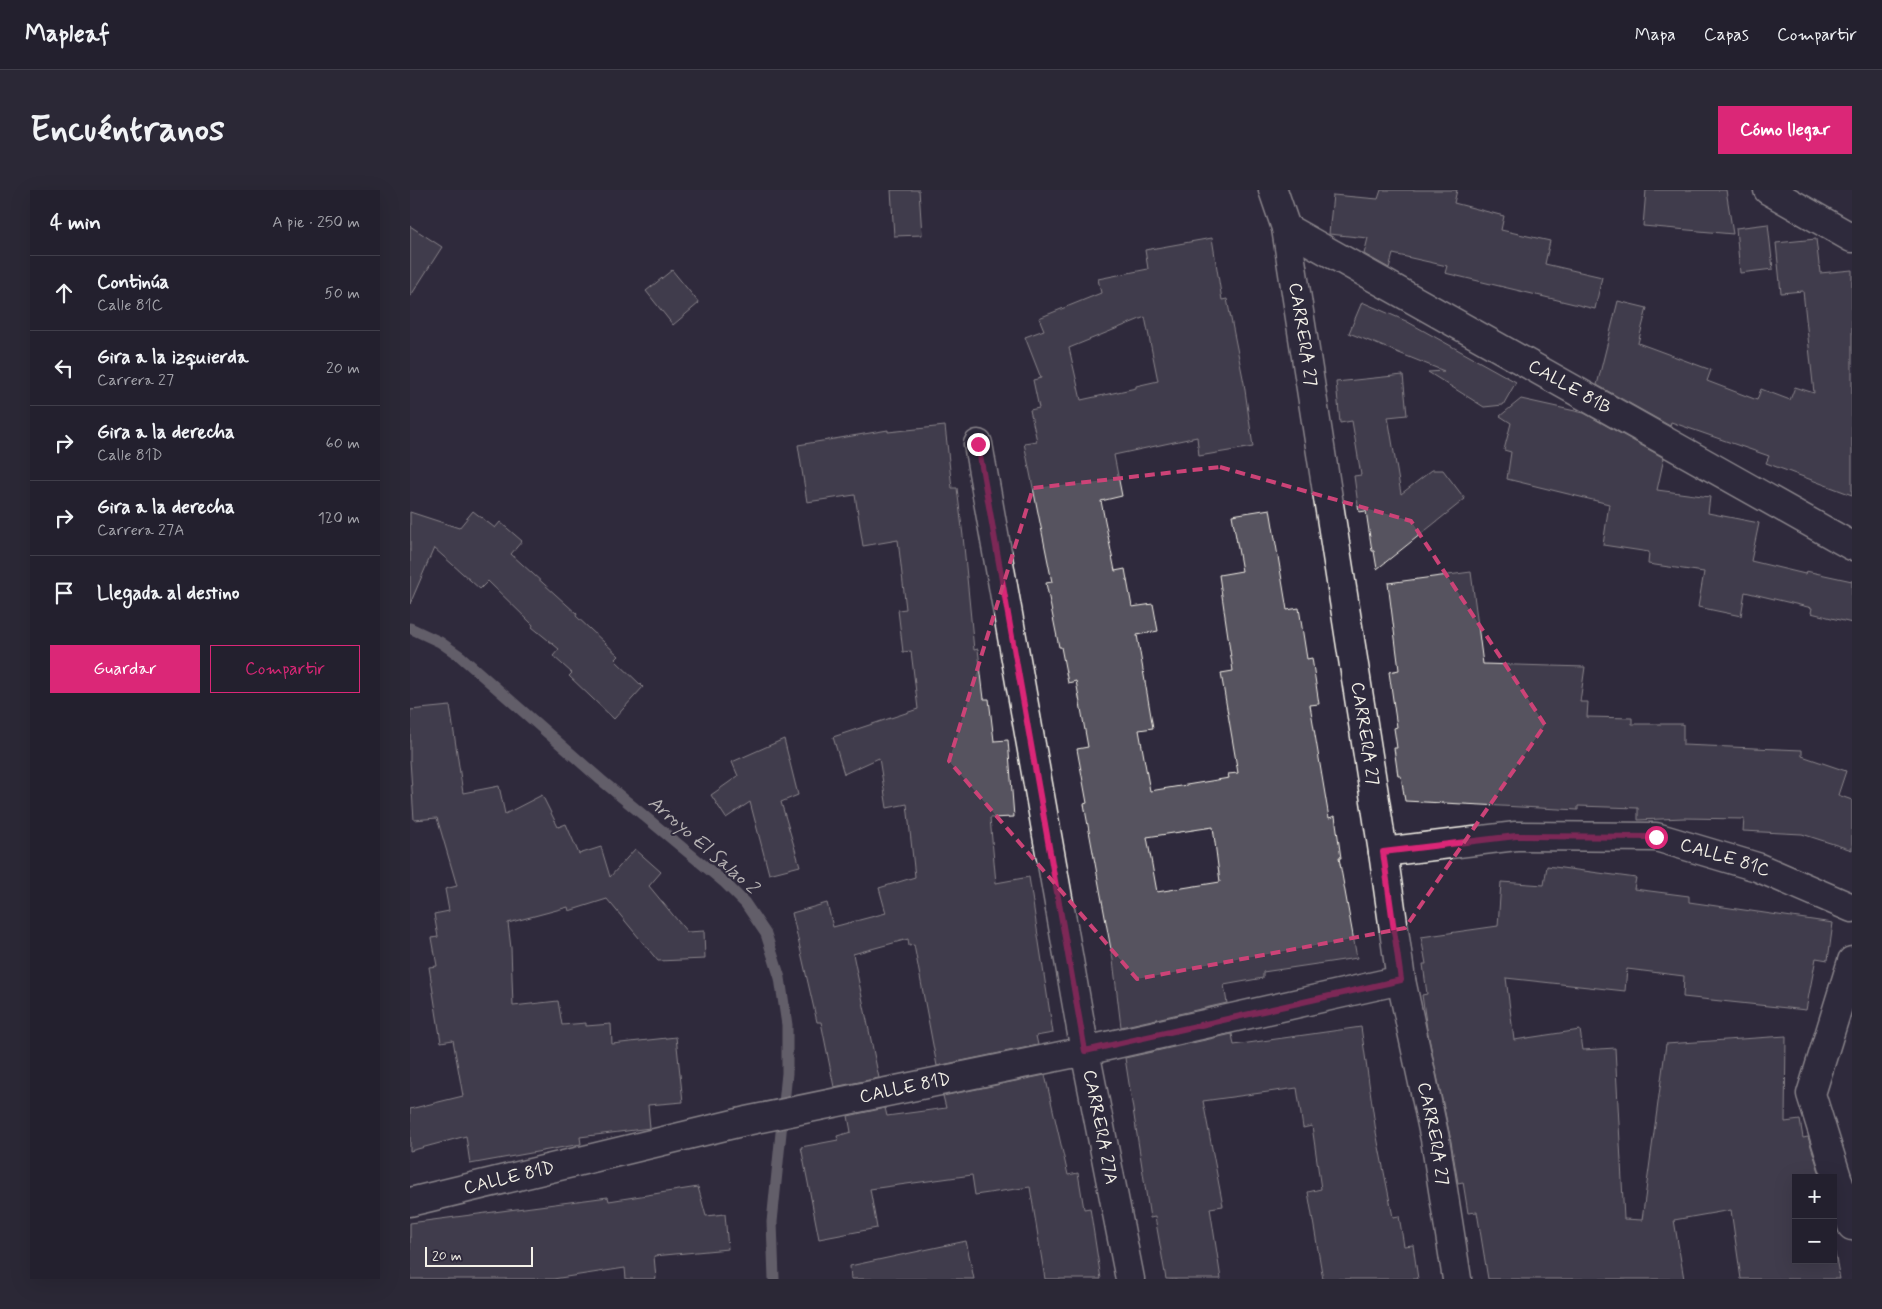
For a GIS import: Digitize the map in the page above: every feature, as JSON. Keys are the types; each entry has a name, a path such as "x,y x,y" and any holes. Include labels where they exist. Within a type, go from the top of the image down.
{"street":[{"name":"CARRERA 27","path":"1273,190 1286,228 1383,852 1401,980 1435,1139 1457,1279"},
{"path":"1768,190 1852,238"},
{"name":"CALLE 81B","path":"1286,228 1852,546"},
{"name":"CARRERA 27A","path":"978,444 1085,1051 1130,1279"},
{"name":"CALLE 81C","path":"1383,852 1516,836 1656,837 1758,867 1852,908"},
{"path":"1852,962 1810,1094 1852,1226"},
{"name":"CALLE 81D","path":"410,1202 754,1120 1085,1051 1401,980"}],"highlighted area":[{"path":"1220,467 1411,521 1545,725 1405,928 1137,979 949,761 1033,488"}],"building":[{"path":"891,190 919,190 922,235 894,236"},
{"path":"1381,190 1457,190 1454,203 1504,216 1501,230 1550,241 1545,264 1602,277 1595,309 1445,273 1447,266 1393,254 1389,268 1364,254 1368,238 1329,234 1333,195 1378,199"},
{"path":"1646,190 1726,190 1733,234 1643,226"},
{"path":"1768,224 1773,269 1740,273 1736,228"},
{"path":"410,226 442,247 410,297"},
{"path":"1212,238 1222,300 1227,299 1244,383 1253,447 1199,456 1197,437 1114,455 1122,496 1101,501 1115,571 1125,569 1132,607 1153,604 1158,631 1137,635 1153,728 1139,730 1150,791 1229,778 1228,774 1238,773 1221,673 1233,671 1219,575 1242,571 1232,515 1270,509 1287,610 1299,608 1307,659 1312,658 1319,704 1310,705 1329,818 1335,816 1341,858 1339,858 1357,958 1263,972 1263,978 1224,985 1227,1003 1121,1027 1113,960 1084,804 1087,803 1077,749 1088,747 1076,681 1068,683 1061,647 1059,647 1046,583 1052,582 1024,443 1037,441 1030,410 1039,408 1033,380 1041,378 1025,337 1044,330 1039,318 1101,293 1098,279 1148,269 1145,250","holes":["1145,317 1158,381 1136,386 1136,388 1081,400 1069,348","1213,827 1220,882 1157,892 1147,837"]},
{"path":"1816,239 1820,273 1852,270 1852,495 1766,463 1769,456 1671,422 1670,426 1597,385 1618,301 1647,308 1638,343 1711,370 1707,381 1757,400 1761,389 1790,400 1795,387 1814,393 1803,291 1781,293 1776,243"},
{"path":"672,270 699,303 673,325 646,291"},
{"path":"1362,302 1406,321 1516,382 1503,405 1484,407 1428,372 1444,371 1349,333"},
{"path":"1403,375 1407,415 1388,417 1401,494 1432,470 1443,470 1465,499 1377,569 1374,551 1372,551 1366,511 1359,512 1354,476 1361,475 1352,421 1340,423 1336,382"},
{"path":"1521,399 1584,413 1664,458 1657,490 1710,497 1708,513 1759,523 1751,561 1805,574 1806,571 1852,581 1852,623 1811,613 1812,608 1745,592 1741,616 1698,607 1704,572 1648,564 1649,552 1603,545 1609,504 1507,479 1511,452 1504,450 1511,423 1500,416"},
{"path":"945,426 952,488 957,488 974,650 978,649 984,699 989,699 994,741 1008,740 1014,817 990,818 996,883 1029,877 1053,1033 1036,1036 1038,1045 937,1066 914,945 909,946 908,939 853,954 879,1078 834,1087 821,1022 817,1022 792,913 827,903 833,927 886,913 879,888 915,877 907,804 887,808 879,758 844,774 833,737 918,709 911,651 903,652 898,610 906,609 898,540 863,546 855,495 807,502 798,445 888,430 888,432"},
{"path":"473,511 495,528 500,522 522,541 511,554 577,614 576,616 619,656 615,660 643,687 614,719 569,676 572,673 553,656 559,649 532,627 533,625 488,581 480,589 434,548 410,604 410,512 459,528"},
{"path":"1471,572 1483,664 1585,667 1580,702 1588,702 1587,717 1632,718 1632,724 1683,724 1683,745 1802,750 1802,756 1846,771 1838,795 1852,800 1852,850 1802,834 1743,831 1744,819 1684,818 1638,820 1638,808 1578,806 1578,810 1405,801 1401,776 1398,776 1394,748 1397,748 1394,728 1397,727 1389,672 1399,670 1388,583"},
{"path":"450,706 463,793 499,786 505,814 542,795 558,827 566,824 579,854 601,847 610,877 635,849 661,872 649,886 687,932 704,931 705,959 658,961 607,899 569,911 568,907 508,923 513,1006 558,1001 562,1025 586,1023 586,1026 611,1024 612,1044 676,1037 683,1102 648,1105 650,1128 580,1137 581,1144 470,1164 466,1136 410,1151 410,1109 463,1096 453,1040 441,1042 429,967 437,966 432,938 438,937 434,914 449,911 445,889 457,886 437,818 414,820 410,760 410,710"},
{"path":"784,739 798,795 781,802 800,866 769,874 750,802 726,818 711,795 738,776 732,762"},
{"path":"1547,866 1636,878 1634,889 1689,896 1689,902 1833,923 1828,960 1816,958 1806,1010 1683,997 1684,976 1627,969 1625,991 1506,978 1514,1040 1580,1030 1583,1050 1615,1048 1624,1219 1642,1220 1666,1044 1786,1036 1785,1122 1800,1120 1803,1138 1808,1137 1820,1174 1792,1174 1792,1264 1837,1264 1840,1279 1741,1279 1731,1210 1674,1220 1684,1279 1488,1279 1477,1212 1468,1213 1463,1182 1458,1183 1427,1029 1422,995 1427,994 1423,964 1426,964 1421,937 1498,926 1501,882 1544,885"},
{"path":"1361,1027 1376,1132 1393,1217 1399,1216 1404,1246 1413,1245 1418,1279 1323,1279 1308,1192 1321,1189 1312,1126 1303,1128 1297,1088 1203,1101 1223,1206 1210,1208 1221,1279 1166,1279 1155,1217 1150,1218 1125,1058 1232,1034 1234,1045"},
{"path":"1045,1075 1068,1175 1078,1173 1084,1209 1090,1208 1101,1279 1045,1279 1030,1187 975,1195 972,1175 870,1189 877,1228 819,1239 801,1147 838,1140 837,1136 851,1132 848,1116 885,1108 887,1116 946,1108 943,1096"},
{"path":"698,1187 706,1216 725,1214 728,1249 654,1256 656,1279 626,1279 625,1268 553,1279 410,1279 410,1223 608,1197 609,1201"},
{"path":"966,1241 974,1279 851,1279 850,1266"}],"waterway":[{"name":"Arroyo El Salao 2","path":"410,628 440,642 460,656 601,780 725,883 745,903 766,934 780,978 787,1025 787,1073 772,1222 774,1279"}],"route":[{"path":"978,444 1085,1051 1401,980 1383,852 1516,836 1656,837"}]}
